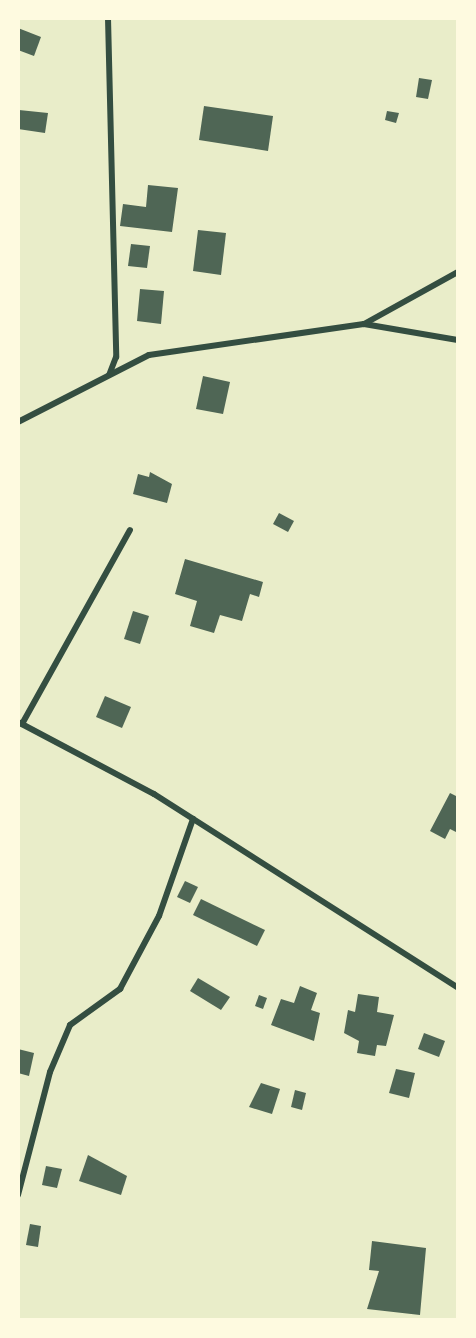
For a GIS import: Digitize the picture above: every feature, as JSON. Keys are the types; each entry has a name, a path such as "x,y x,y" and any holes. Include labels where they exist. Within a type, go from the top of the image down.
{"street":[{"path":"108,18 116,357 109,375"},
{"path":"364,324 458,272"},
{"path":"18,422 149,355 364,324 458,340"},
{"path":"130,530 20,723 193,819 458,988"},
{"path":"18,1195 50,1072 70,1025 120,989 159,916 193,819"}],"building":[{"path":"18,28 41,37 34,56 18,50"},
{"path":"419,78 432,80 428,99 416,97"},
{"path":"204,106 273,116 268,151 199,140"},
{"path":"19,110 48,113 45,133 18,129"},
{"path":"387,111 399,113 396,123 385,120"},
{"path":"148,185 178,188 172,232 120,226 123,204 146,207"},
{"path":"198,230 226,233 221,275 193,271"},
{"path":"131,244 150,246 147,268 128,266"},
{"path":"140,289 164,291 161,324 137,321"},
{"path":"203,376 230,382 223,414 196,409"},
{"path":"150,472 172,484 167,503 133,494 138,474 149,477"},
{"path":"279,513 294,521 288,532 273,524"},
{"path":"185,559 263,582 259,597 250,594 242,621 220,615 214,633 190,626 197,601 175,594"},
{"path":"133,611 149,616 140,644 124,639"},
{"path":"105,696 131,707 122,728 96,717"},
{"path":"450,793 458,797 458,833 450,829 445,839 430,831"},
{"path":"185,881 198,887 190,903 177,897"},
{"path":"201,899 265,930 257,946 193,915"},
{"path":"198,978 230,997 221,1010 190,991"},
{"path":"300,986 317,993 311,1010 320,1013 314,1041 271,1025 281,999 294,1003"},
{"path":"358,994 379,997 377,1012 394,1015 386,1046 377,1045 375,1056 357,1053 359,1041 344,1033 348,1010 355,1012"},
{"path":"259,995 267,998 263,1009 255,1006"},
{"path":"424,1033 445,1041 439,1057 418,1049"},
{"path":"18,1049 34,1053 29,1076 18,1073"},
{"path":"396,1069 415,1073 409,1098 389,1093"},
{"path":"261,1083 280,1089 272,1114 249,1107"},
{"path":"295,1090 306,1093 302,1110 291,1107"},
{"path":"88,1155 127,1176 121,1195 79,1181"},
{"path":"46,1166 62,1169 57,1188 42,1185"},
{"path":"30,1224 41,1226 38,1247 26,1245"},
{"path":"372,1241 426,1248 420,1315 367,1309 379,1271 369,1270"}]}
